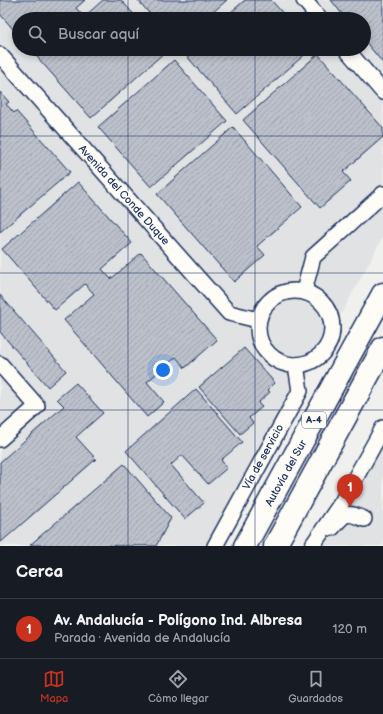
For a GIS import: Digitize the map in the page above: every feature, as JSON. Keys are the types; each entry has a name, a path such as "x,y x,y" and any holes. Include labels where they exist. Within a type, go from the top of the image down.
{"highway":[{"name":"Autovía del Sur","path":"245,546 383,294"},
{"name":"A-4","path":"275,546 383,348"}],"street":[{"path":"304,0 314,12"},
{"name":"Avenida del Conde Duque","path":"0,55 229,313 258,320"},
{"path":"352,56 383,92"},
{"path":"304,291 313,257 383,194"},
{"path":"294,290 304,291 320,299 330,314 332,332 330,340 320,355 313,360 305,364 285,364 274,359 266,352 260,342 257,331 258,320 261,310 267,302 275,296 294,290"},
{"path":"0,364 37,406 0,440"},
{"name":"Vía de servicio","path":"215,546 300,391 296,365"},
{"path":"314,546 342,502 383,428"},
{"path":"314,546 342,516 353,514 364,519"}],"shaded area":[{"path":"0,0 383,0 383,237 213,546 0,546"},
{"path":"383,432 383,546 322,546"}],"building":[{"path":"0,0 85,0 76,8 80,12 12,12 12,28 0,14"},
{"path":"103,0 121,0 132,12 90,12"},
{"path":"138,0 227,0 213,12 148,12"},
{"path":"245,0 271,0 282,12 231,12"},
{"path":"331,0 383,0 383,63 371,48 371,12 340,12"},
{"path":"36,56 160,56 91,118"},
{"path":"187,56 303,56 237,114"},
{"path":"316,56 320,56 383,128 383,137 343,172 351,181 320,208 243,120"},
{"path":"174,60 227,121 151,187 98,127"},
{"path":"0,92 9,102 6,104 14,113 16,111 70,172 0,232"},
{"path":"233,127 302,207 257,246 265,255 234,282 157,194"},
{"path":"78,182 132,243 102,269 111,279 141,253 217,340 185,368 176,357 147,382 164,402 147,417 64,320 94,294 85,284 55,310 2,249"},
{"path":"0,295 66,371 48,387 0,332"},
{"path":"244,348 275,383 268,390 270,392 258,403 262,407 249,418 253,423 240,434 199,387"},
{"path":"76,383 103,413 76,437 96,459 0,543 0,462 64,406 57,399"},
{"path":"196,389 242,442 221,460 227,468 208,484 182,455 171,465 204,503 185,519 126,451"},
{"path":"124,464 171,518 156,546 30,545"}],"place":[{"name":"Av. Andalucía - Polígono Ind. Albresa","path":"350,507"}]}
